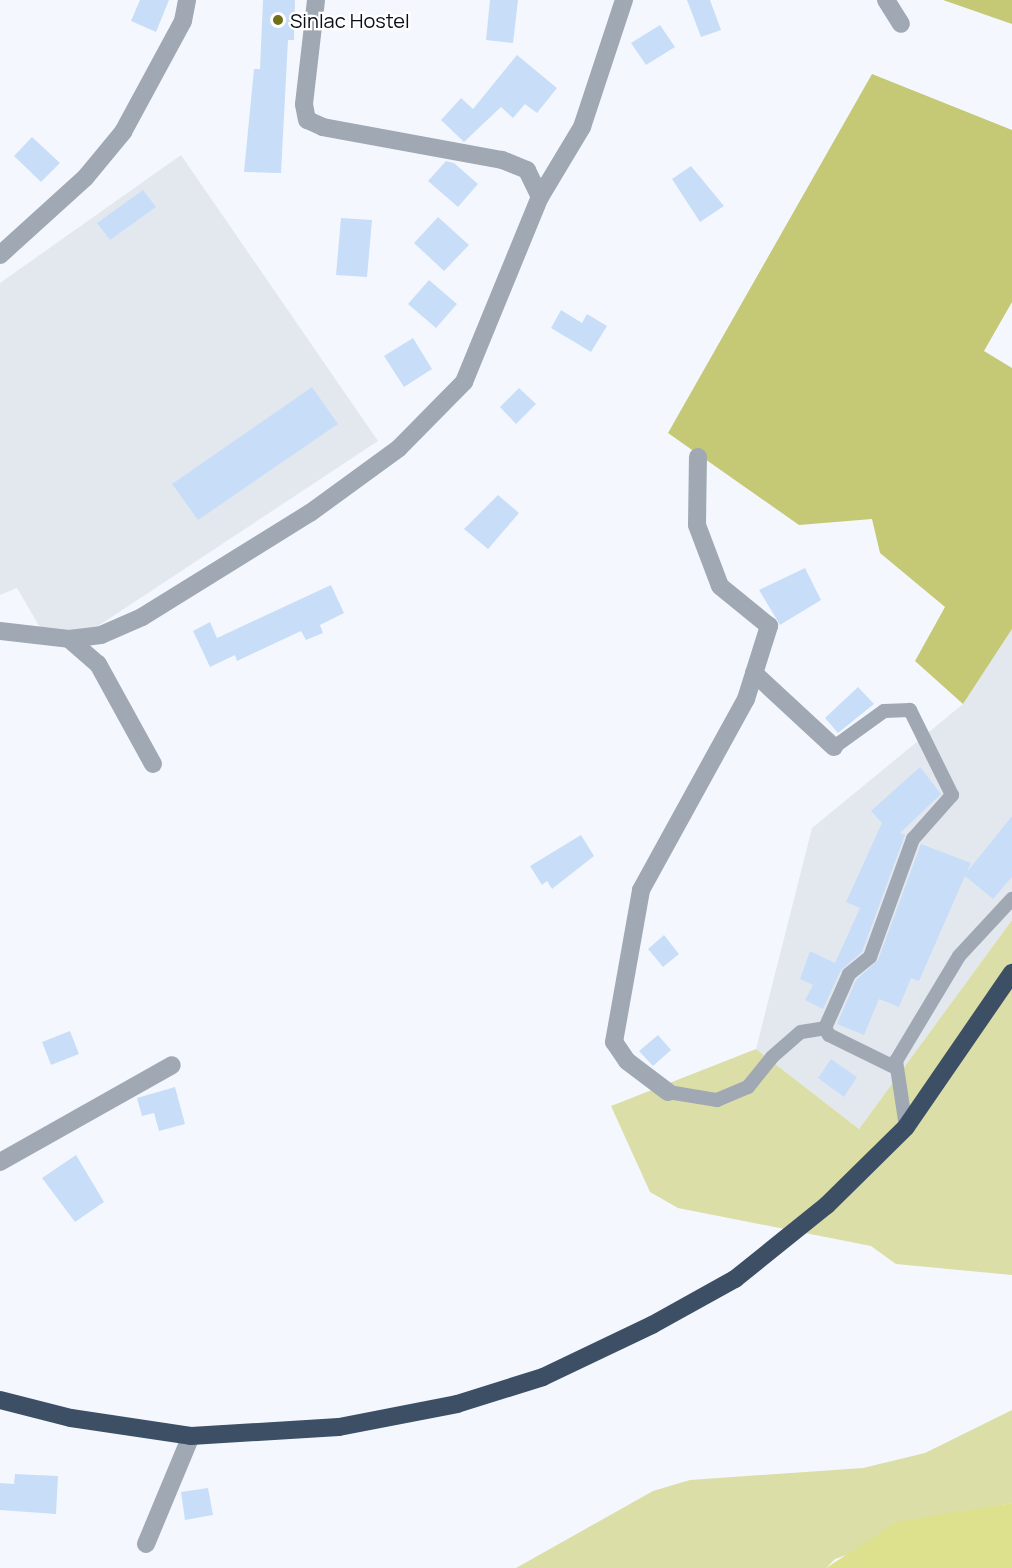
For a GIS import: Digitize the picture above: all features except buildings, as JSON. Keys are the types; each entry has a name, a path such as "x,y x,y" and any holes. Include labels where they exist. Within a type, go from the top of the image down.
{"highway":[{"path":"0,1400 71,1418 191,1436 339,1427 457,1404 543,1377 735,1279 827,1205 906,1127 1012,973"}],"street":[{"path":"0,255 85,178 123,132 183,21 187,0"},
{"path":"316,0 304,104 307,120 323,127 502,160 527,170 540,197"},
{"path":"0,631 69,639 101,635 152,611 310,513 399,448 444,406 464,382 540,197 582,127 624,0"},
{"path":"886,0 901,24"},
{"path":"668,1092 627,1061 614,1042 641,890 746,699 770,626 720,585 697,525 698,457"},
{"path":"69,639 98,664 153,764"},
{"path":"754,673 834,747"},
{"path":"0,1162 172,1065"},
{"path":"146,1544 191,1436"}],"lane":[{"path":"825,1028 849,974 870,957 913,839 952,795 910,710 884,711 834,747"},
{"path":"906,1127 894,1067 959,956 1012,899"},
{"path":"668,1092 717,1100 748,1087 772,1057 801,1032 825,1028"},
{"path":"825,1028 829,1035 894,1067"}],"shaded area":[{"path":"943,0 1012,0 1012,24"},
{"path":"872,74 1012,130 1012,302 984,351 1012,368 1012,629 963,704 915,661 945,607 880,553 872,519 799,525 668,433"},
{"path":"181,155 378,441 89,632 45,636 17,588 0,595 0,283"},
{"path":"1012,629 1012,920 859,1129 756,1049 812,828 963,704"},
{"path":"1012,920 1012,1275 896,1264 871,1246 678,1208 650,1192 611,1106 756,1049 859,1129"},
{"path":"1012,1410 1012,1503 975,1510 835,1559 826,1568 516,1568 653,1491 690,1480 863,1468 925,1453"},
{"path":"1012,1503 1012,1568 826,1568 897,1522"}],"place":[{"name":"Sinlac Hostel","path":"278,20"}]}
